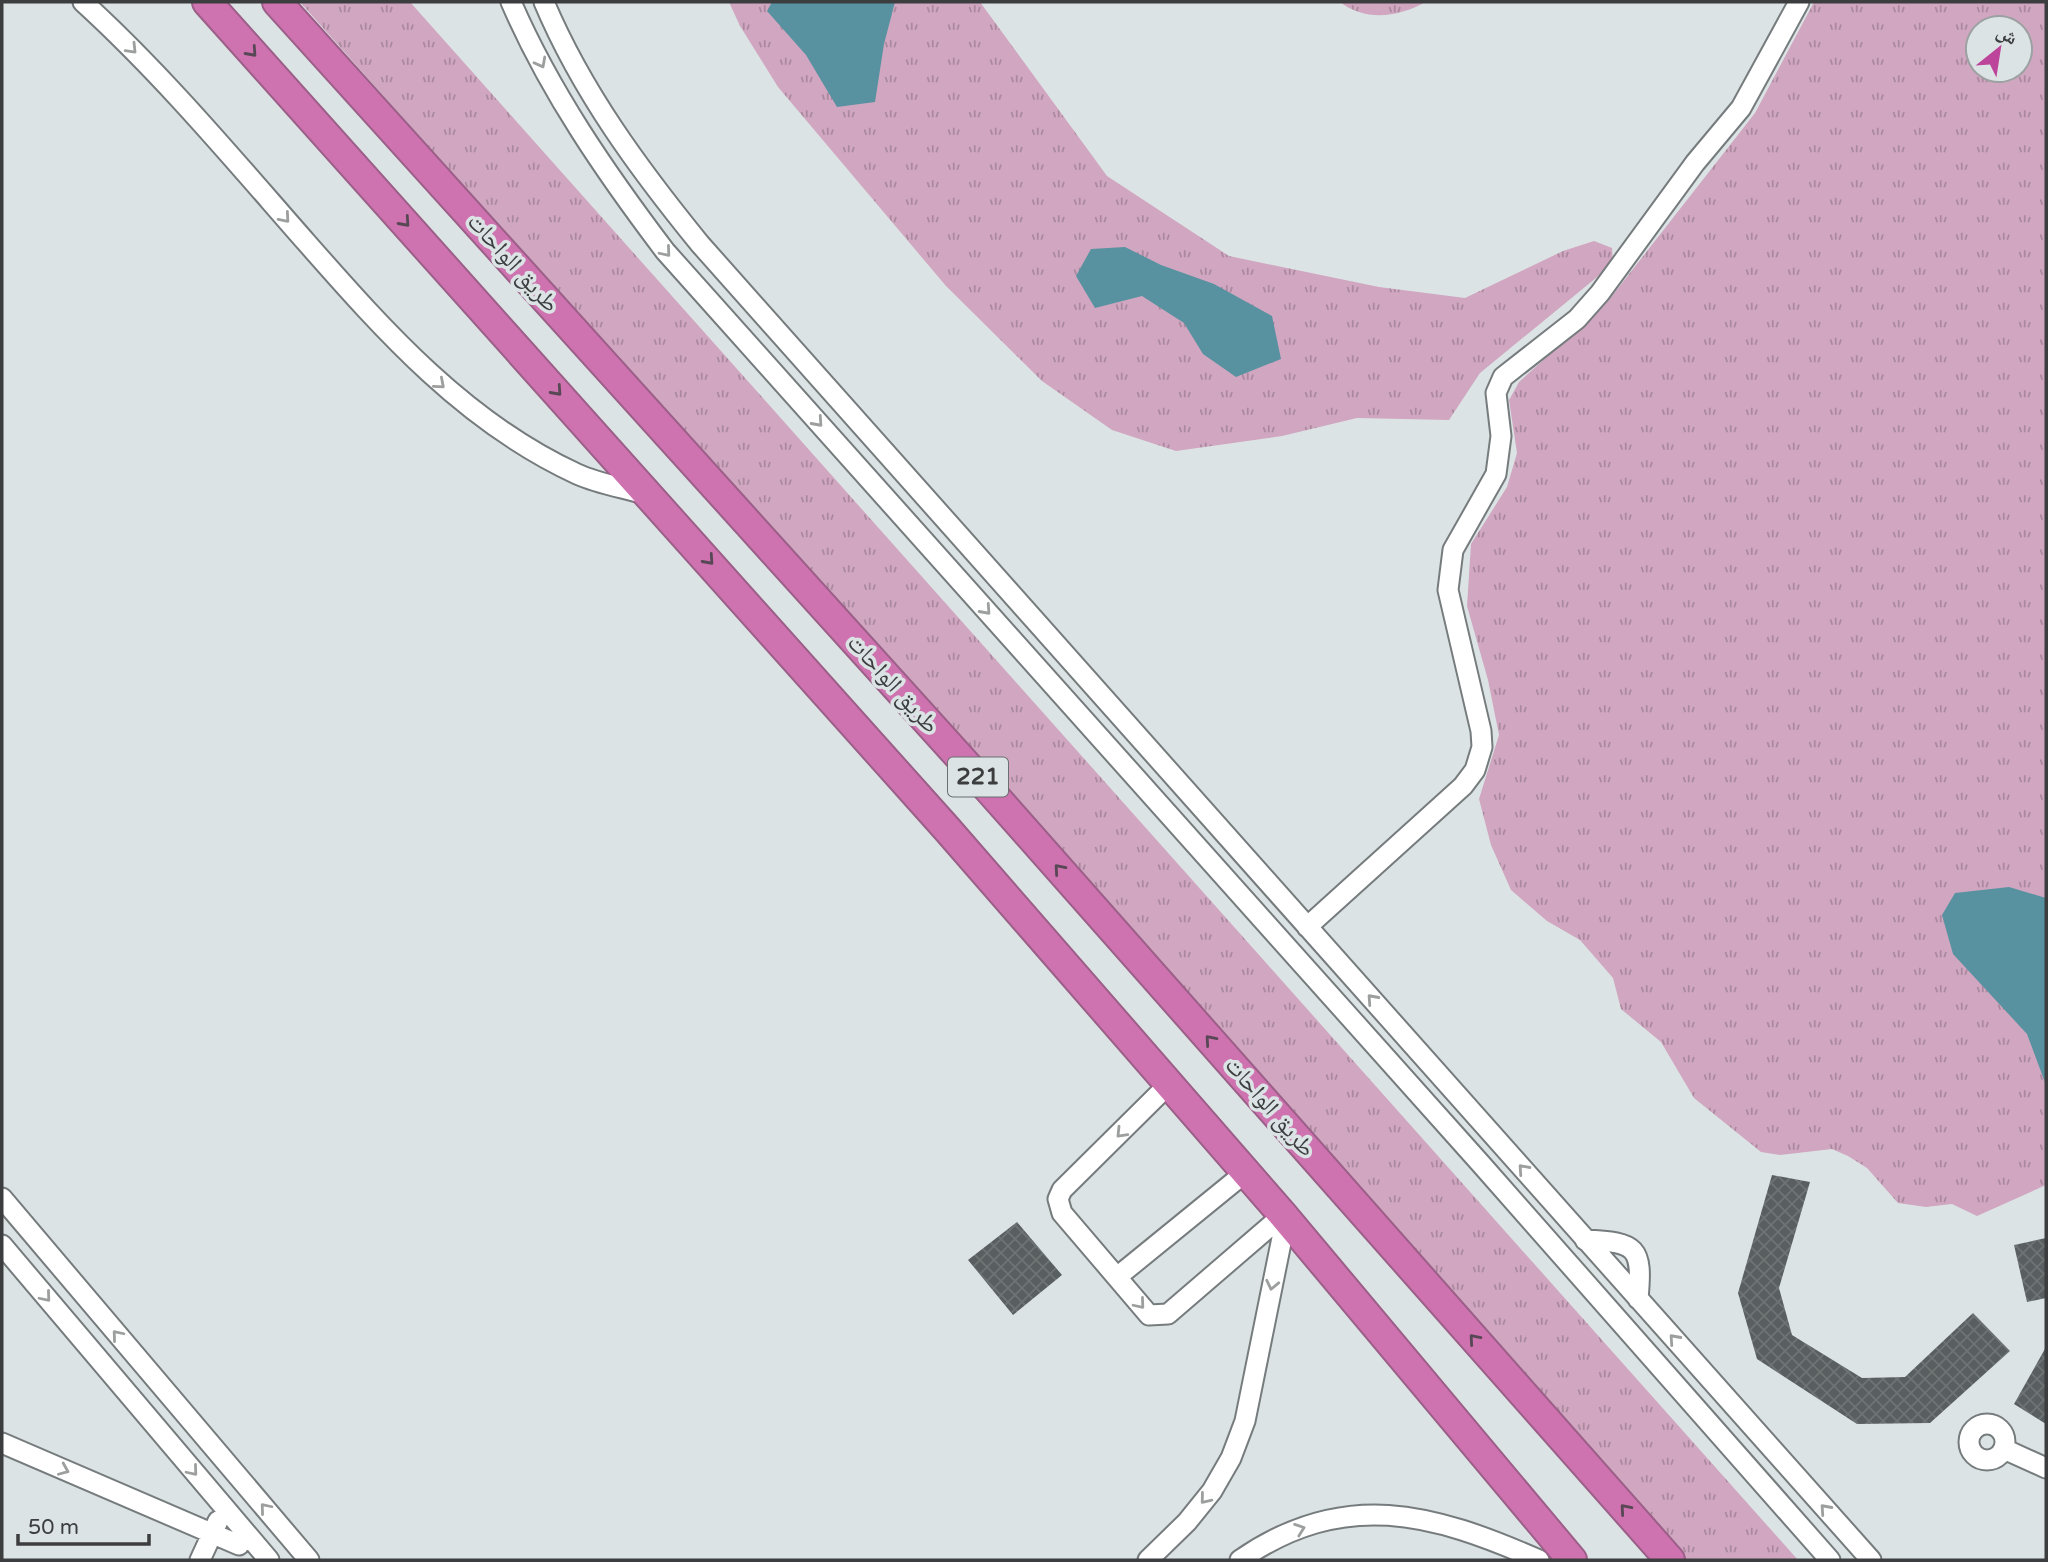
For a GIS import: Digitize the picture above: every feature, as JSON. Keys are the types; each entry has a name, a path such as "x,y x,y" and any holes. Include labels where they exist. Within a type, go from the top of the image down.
{"highway":[{"name":"221","path":"207,2 651,496 1285,1216 1572,1560"},
{"name":"طريق الواحات","path":"277,2 992,793 1670,1560"}],"street":[{"path":"83,2 187,106 379,325 439,383 472,410 542,457 580,476 651,496"},
{"path":"510,2 565,108 612,181 665,251 1481,1164 1830,1560"},
{"path":"544,2 560,40 637,167 700,244 1871,1560"},
{"path":"1307,927 1445,805 1475,769 1482,747 1482,731 1448,590 1453,550 1496,474 1501,436 1496,393 1503,377 1577,319 1600,293 1695,163 1741,108 1799,2"},
{"path":"958,579 980,558"},
{"path":"1169,1084 1059,1194 1058,1204 1062,1213 1149,1315 1168,1314 1285,1216"},
{"path":"1481,1164 1502,1146"},
{"path":"1117,1278 1246,1172"},
{"path":"2,1198 309,1560"},
{"path":"1148,1560 1204,1502 1231,1458 1245,1421 1285,1216"},
{"path":"1585,1240 1620,1242 1634,1251 1641,1266 1638,1299"},
{"path":"2,1245 223,1507 239,1546"},
{"path":"2,1443 212,1533 268,1560"},
{"path":"2004,1448 2046,1468"},
{"path":"200,1560 223,1507"},
{"path":"1240,1560 1274,1540 1307,1526 1340,1518 1386,1513 1408,1515 1474,1534 1539,1560"}],"green space":[{"path":"300,2 410,2 1798,1560 1684,1560"},
{"path":"729,2 980,2 1107,176 1229,256 1379,287 1465,298 1563,251 1594,241 1612,248 1613,264 1480,373 1449,420 1357,418 1282,436 1176,451 1112,430 1042,381 946,286 778,87 740,26"},
{"path":"1340,2 1426,2 1393,14 1371,15 1360,13"},
{"path":"1814,2 2046,2 2046,1185 1977,1216 1952,1204 1926,1207 1898,1203 1867,1168 1832,1149 1780,1155 1761,1152 1694,1098 1661,1042 1621,1009 1613,978 1580,940 1547,921 1511,890 1491,845 1479,799 1499,735 1488,680 1467,606 1471,544 1507,487 1517,453 1509,400 1519,382 1608,301 1755,113"}],"water":[{"path":"772,2 895,2 884,44 875,102 837,107 806,55 767,11"},
{"path":"1125,247 1161,265 1214,284 1272,316 1281,359 1236,377 1203,354 1184,323 1142,296 1095,308 1076,276 1091,249"},
{"path":"2009,887 2046,898 2046,1085 2027,1034 1953,954 1942,915 1955,893"}],"building":[{"path":"1772,1175 1810,1182 1779,1288 1792,1335 1862,1378 1905,1377 1973,1313 2010,1351 1930,1423 1857,1424 1757,1359 1738,1293"},
{"path":"1017,1222 1062,1275 1013,1315 968,1260"},
{"path":"2046,1238 2046,1298 2027,1302 2014,1245"},
{"path":"2046,1347 2046,1424 2014,1404"}]}
